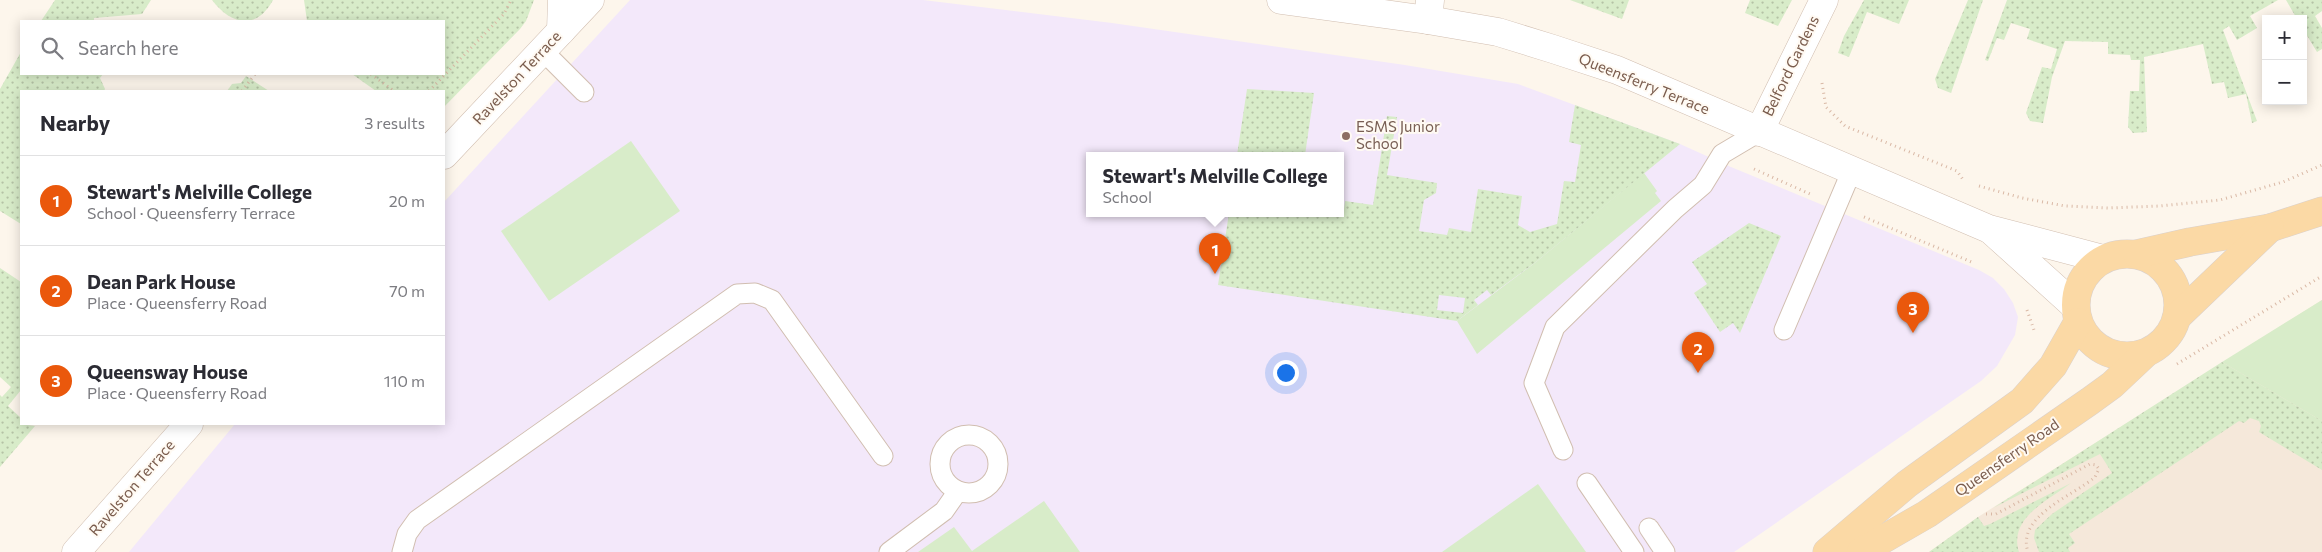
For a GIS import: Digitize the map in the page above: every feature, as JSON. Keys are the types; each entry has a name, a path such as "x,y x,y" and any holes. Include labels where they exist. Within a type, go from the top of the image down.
{"main road":[{"path":"2270,228 2177,318 2170,332 2160,344 2146,353 2130,356 2114,355 2099,348 2086,337 2077,314 2077,292 2083,279 2092,267 2103,259 2120,254 2136,254 2270,228 2322,210"},
{"path":"2136,254 2152,260 2165,270 2174,284 2178,301 2177,318"},
{"path":"1827,552 1907,484 2022,401 2053,366 2077,314"},
{"name":"Queensferry Road","path":"1861,552 1927,514 2090,401 2146,353"}],"street":[{"path":"552,41 562,0"},
{"name":"Ravelston Terrace","path":"445,154 590,0"},
{"name":"Queensferry Terrace","path":"1281,0 1429,10 1617,70 1759,132 1989,228 2103,259"},
{"name":"Belford Gardens","path":"1759,132 1824,0"},
{"name":"Queensferry Terrace","path":"1989,228 2077,314"},
{"name":"Ravelston Terrace","path":"76,552 188,425"}],"lane":[{"path":"552,41 584,92"},
{"path":"1563,450 1534,383 1555,327 1675,209 1703,185 1722,154 1759,132"},
{"path":"1784,330 1852,170"},
{"path":"402,552 406,534 416,520 737,294 755,293 772,300 883,456"},
{"path":"1587,484 1634,552"},
{"path":"889,552 939,516 958,491"}],"path":[{"path":"445,75 504,14 511,0"},
{"path":"243,90 254,75"},
{"path":"372,75 393,90"},
{"path":"430,90 445,75"},
{"path":"1822,80 1826,107 1845,126 1957,171 1964,181 2022,198 2065,206 2108,208 2220,200 2283,182 2322,165"},
{"path":"1748,166 1819,198"},
{"path":"1859,214 1975,263"},
{"path":"2024,305 2036,333"},
{"path":"1982,512 1996,514 2090,464 2096,465 2099,469 2095,477 2034,520 2027,539 2028,552"}],"shaded area":[{"path":"630,0 923,0 1112,23 1405,65 1518,84 1680,144 1979,270 1993,278 2004,289 2013,303 2018,317 2015,335 1997,366 1981,381 1734,552 129,552 234,425 445,425 445,201"},
{"path":"2322,300 2322,552 1929,552 1978,517"}],"green space":[{"path":"55,0 151,0 142,14 94,18 94,20 42,20"},
{"path":"212,0 273,0 259,17 251,20 235,19 219,8"},
{"path":"304,0 534,0 526,21 520,29 445,106 445,90 375,90 353,75 445,75 445,20 307,20"},
{"path":"1570,0 1629,0 1622,19"},
{"path":"1750,0 1792,0 1778,26 1745,13"},
{"path":"1864,0 1909,0 1899,24 1867,12 1849,57 1838,53 1844,36"},
{"path":"1968,0 1983,0 1951,93 1938,88 1935,79"},
{"path":"2007,0 2278,0 2250,16 2257,28 2237,40 2229,26 2223,30 2257,121 2252,123 2246,94 2228,98 2224,82 2212,84 2203,44 2144,57 2147,132 2133,133 2128,127 2130,91 2139,91 2140,60 2131,60 2130,55 2108,54 2108,42 2065,41 2052,77 2043,123 2030,121 2026,113 2042,67 2051,69 2057,49 2027,39 2030,29 2011,23 2004,40 1997,38 1988,61 1985,60"},
{"path":"2286,0 2322,0 2322,11 2315,16 2322,28 2322,49 2317,52 2307,36 2307,15 2295,15"},
{"path":"20,54 20,75 102,75 100,78 105,89 20,90 20,223 0,211 0,89"},
{"path":"246,76 267,90 228,90 232,84 241,83"},
{"path":"1247,89 1314,93 1305,152 1237,152"},
{"path":"1575,105 1680,144 1536,262 1491,295 1487,290 1474,300 1478,305 1457,321 1218,285 1228,217 1344,217 1345,201 1373,205 1387,116 1397,117 1387,175 1437,183 1436,193 1424,200 1419,231 1447,235 1449,228 1471,232 1478,189 1522,196 1518,225 1530,232 1557,224 1564,181 1575,182 1581,145 1569,142","holes":["1439,295 1465,298 1463,313 1437,310"]},
{"path":"631,141 680,211 549,301 501,231"},
{"path":"1644,173 1657,191 1655,193 1661,201 1477,354 1457,321 1536,262"},
{"path":"1749,223 1781,236 1740,333 1733,323 1720,332 1694,293 1707,284 1692,262"},
{"path":"0,268 20,281 20,391 8,406 20,417 20,425 35,426 0,467 0,395 2,397 11,387 0,377"},
{"path":"2322,300 2322,421 2222,362"},
{"path":"2222,362 2322,421 2322,470 2259,432 2261,426 2259,421 2250,418 2244,423 2239,421 2069,534 2075,543 2068,548 2070,552 2039,552 2034,538 2035,530 2052,514 2112,473 2100,454 1993,508"},
{"path":"2071,483 2042,503 2025,520 2019,529 2017,540 2019,552 1929,552 1978,517 1984,526 1990,524"},
{"path":"1538,484 1586,552 1442,552"},
{"path":"1044,501 1080,552 918,552 954,527 972,551"}],"place":[{"name":"ESMS Junior School","path":"1346,136"},
{"name":"Stewart's Melville College","path":"1215,274"},
{"name":"Queensway House","path":"1913,333"},
{"name":"Dean Park House","path":"1698,373"}]}
